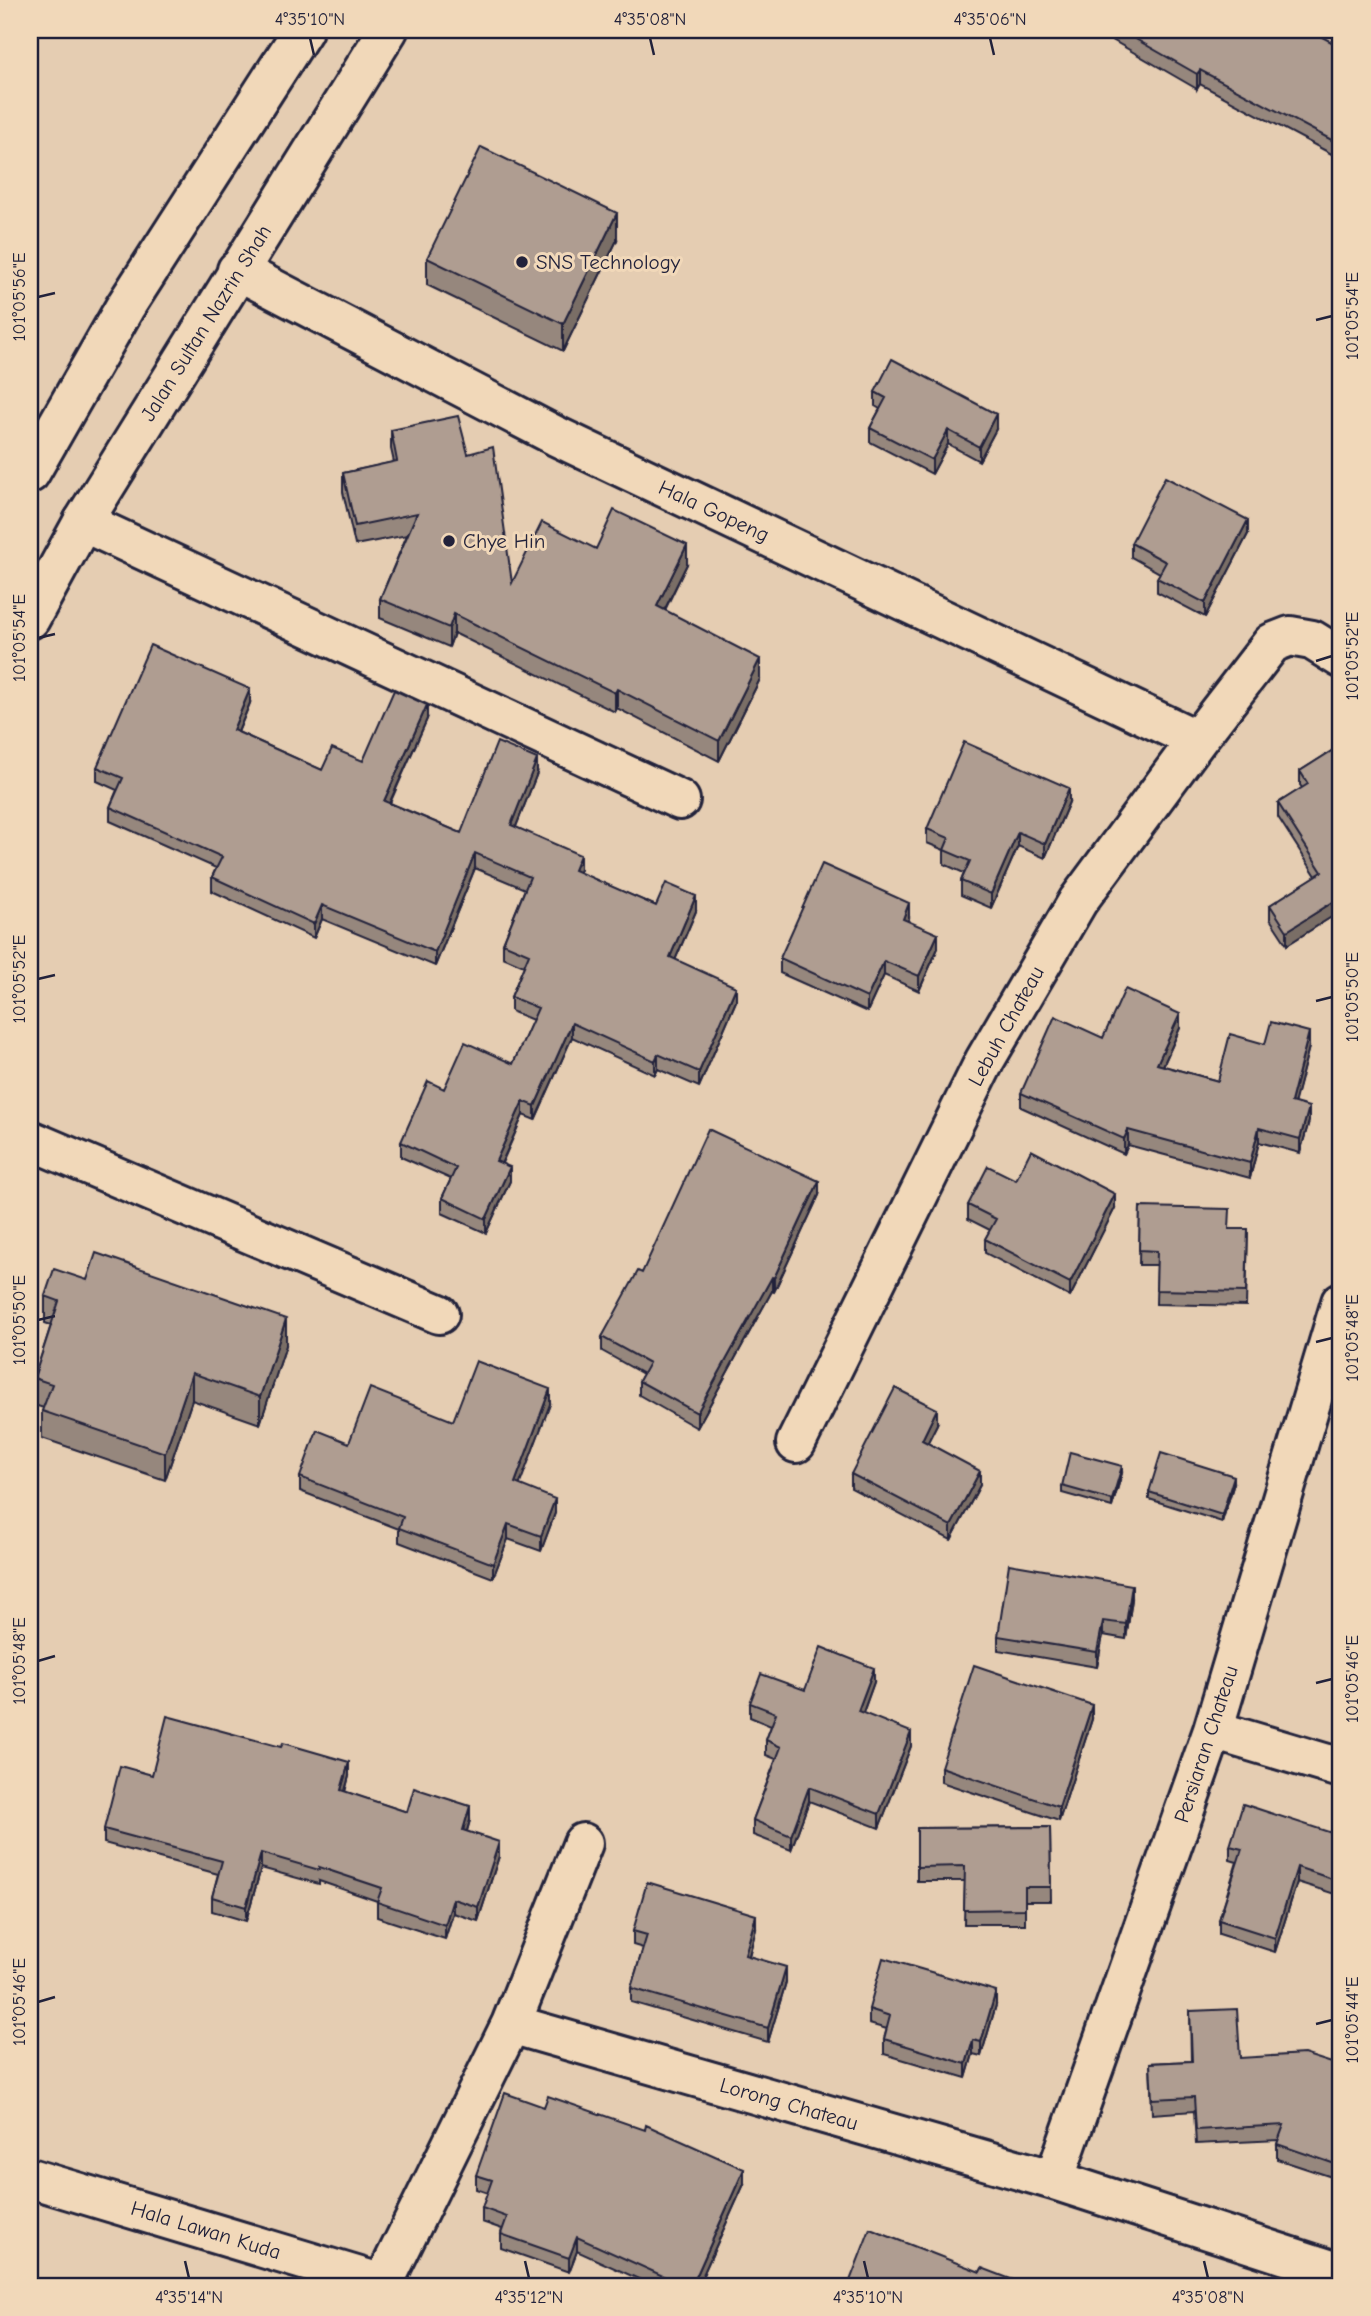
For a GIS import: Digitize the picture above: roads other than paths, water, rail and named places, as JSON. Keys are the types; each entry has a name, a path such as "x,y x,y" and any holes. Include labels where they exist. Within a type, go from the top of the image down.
{"main road":[{"path":"30,473 125,307 303,30"},
{"name":"Jalan Sultan Nazrin Shah","path":"30,620 83,522 388,30"},
{"name":"Hala Gopeng","path":"237,270 556,436 1197,740"},
{"path":"83,522 680,800"},
{"name":"Lebuh Chateau","path":"796,1443 985,1059 1077,901 1272,643 1290,636 1312,640 1341,658"},
{"path":"30,1140 439,1314"},
{"name":"Persiaran Chateau","path":"1054,2180 1213,1730 1341,1302"},
{"path":"1213,1730 1341,1768"},
{"path":"382,2285 511,2024 583,1843"},
{"name":"Lorong Chateau","path":"511,2024 1054,2180 1341,2273"},
{"name":"Hala Lawan Kuda","path":"30,2178 382,2285"}],"place":[{"name":"SNS Technology","path":"522,262"},
{"name":"Chye Hin","path":"449,541"}]}
